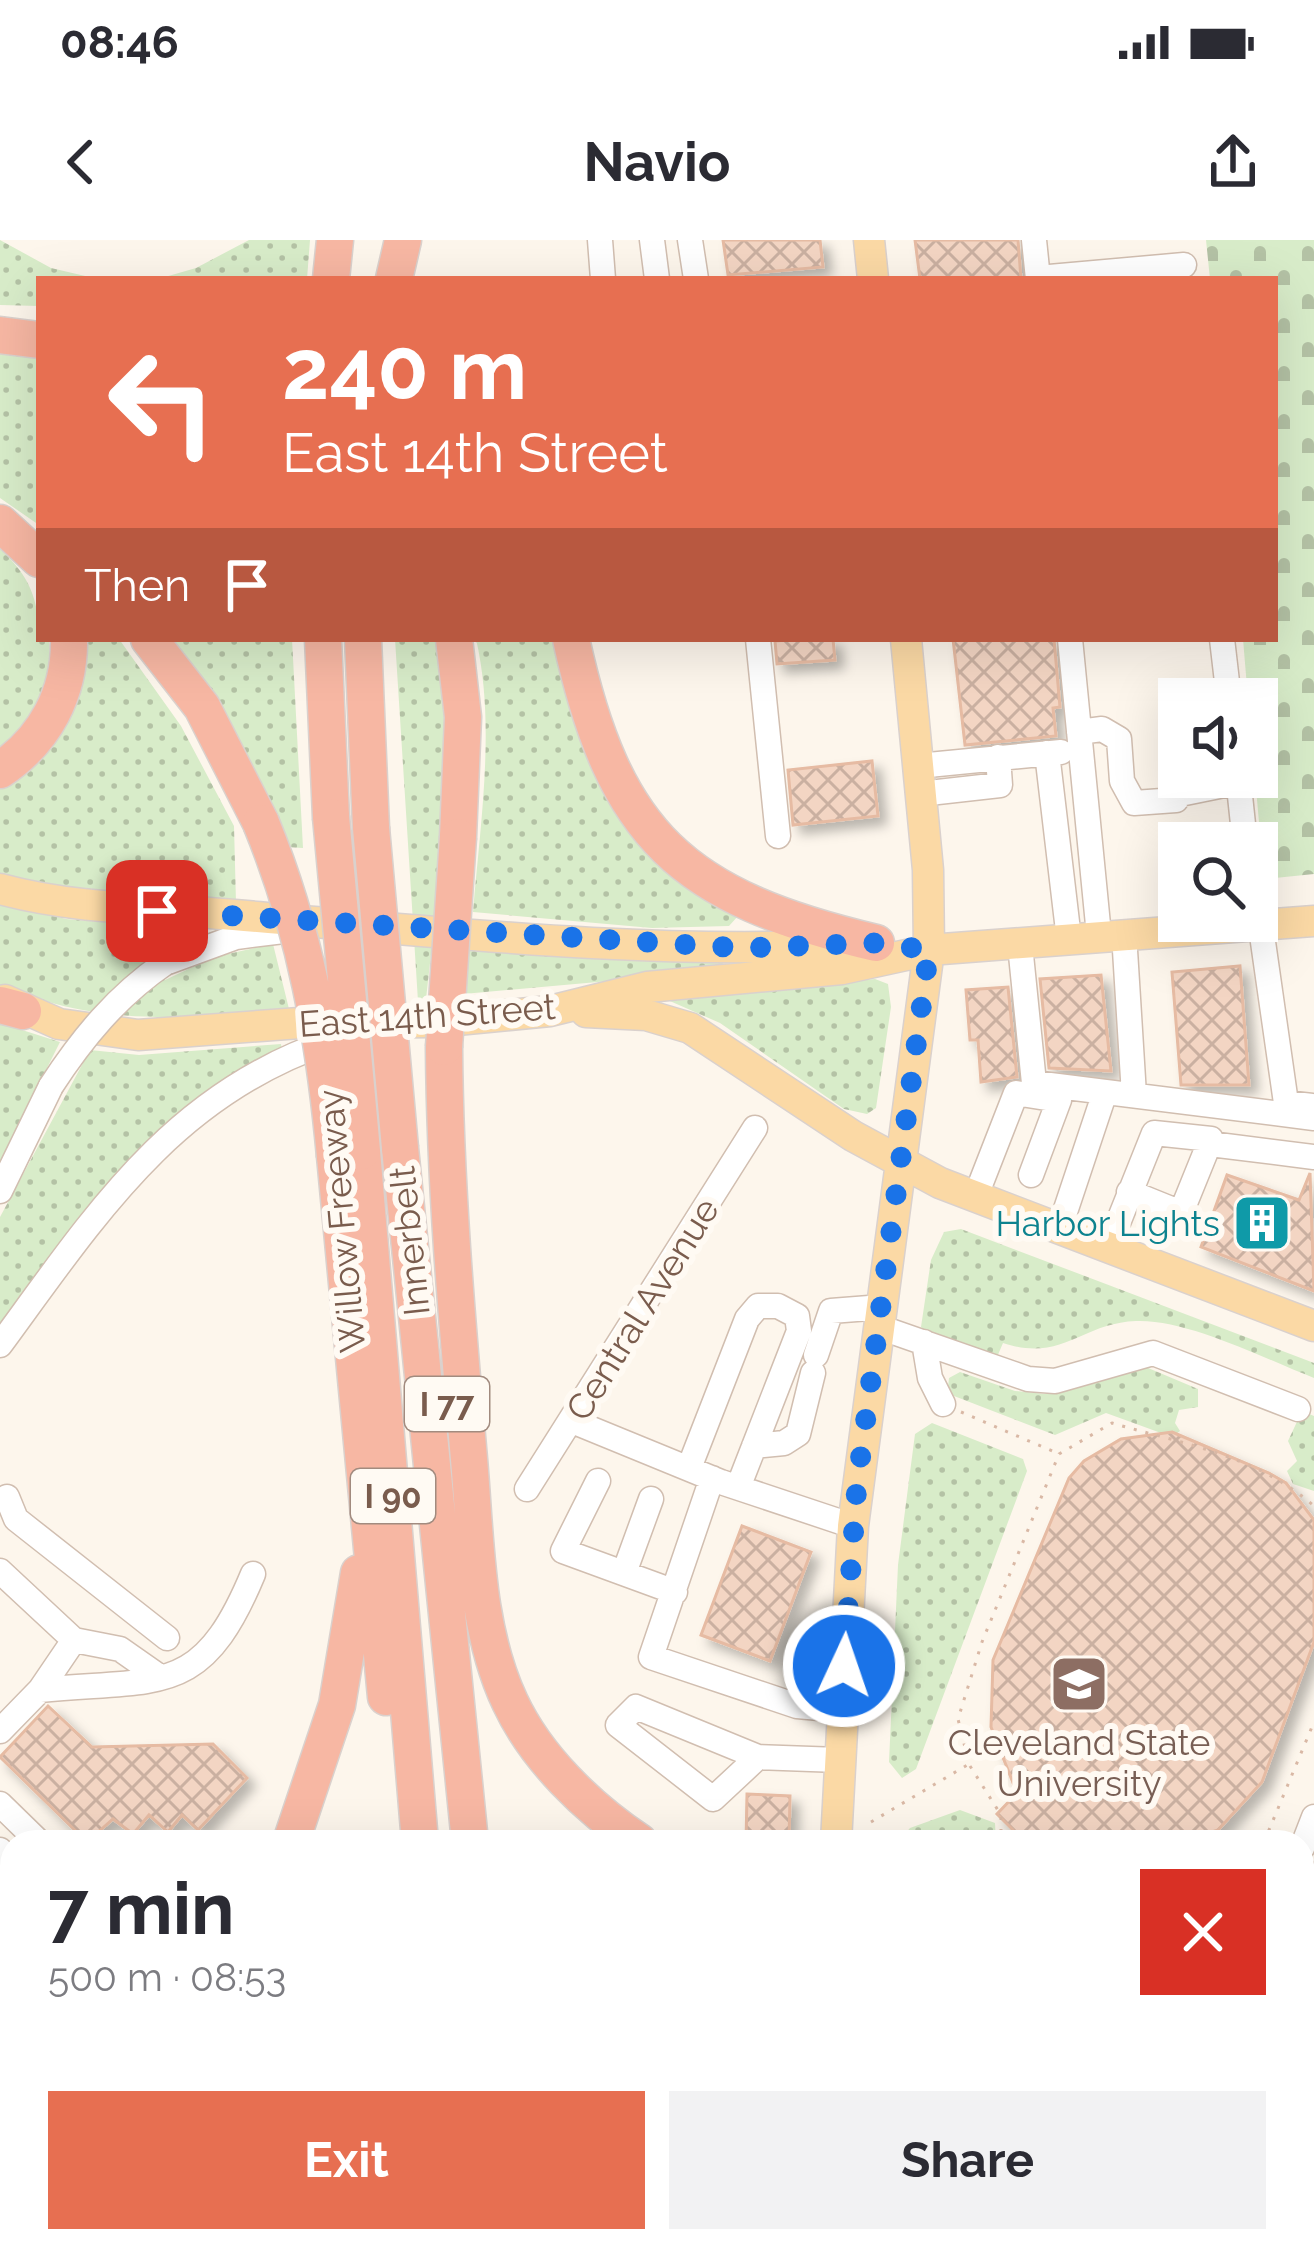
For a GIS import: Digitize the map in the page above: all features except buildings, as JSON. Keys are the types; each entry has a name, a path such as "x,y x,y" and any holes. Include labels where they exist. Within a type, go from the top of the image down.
{"highway":[{"path":"331,276 335,240"},
{"path":"395,276 403,240"},
{"path":"0,325 36,324"},
{"path":"0,334 36,340"},
{"path":"0,511 36,532"},
{"path":"0,523 36,556"},
{"path":"0,770 34,740 57,706 68,642"},
{"name":"Willow Freeway","path":"151,642 202,707 262,823 297,919 315,988 348,1153 362,1468 389,1731 414,1830"},
{"name":"Innerbelt","path":"323,642 348,1153 416,1830"},
{"name":"Innerbelt","path":"363,642 371,828 426,1145 453,1663 469,1830"},
{"path":"454,642 463,717 458,837 426,1145 478,1566 500,1679 521,1723 548,1758 623,1830"},
{"path":"572,642 590,716 608,763 670,853 695,875 752,908 876,943"},
{"path":"295,1830 328,1740 346,1667 357,1592 362,1468"}],"main road":[{"path":"869,240 873,276"},
{"path":"836,1830 853,1526 929,950 907,642"},
{"name":"East 14th Street","path":"0,890 88,908 332,926 742,948 876,943 929,950"},
{"name":"East 14th Street","path":"1278,924 1314,921"},
{"name":"East 14th Street","path":"8,1004 59,1024 138,1035 300,1023 440,1034 647,988 842,969 929,950 1158,932"},
{"path":"550,1011 646,1015 690,1028 901,1163 975,1198 1314,1326"}],"street":[{"path":"600,240 603,276"},
{"path":"652,240 657,276"},
{"path":"690,240 695,276"},
{"path":"1034,240 1038,276"},
{"path":"1055,276 1184,261"},
{"path":"758,642 778,836"},
{"path":"1070,642 1097,936"},
{"path":"1222,642 1227,678"},
{"path":"919,780 998,757 1047,753 1102,730 1119,739 1122,782 1134,803 1177,798"},
{"path":"1047,753 1134,1095"},
{"path":"919,780 1000,785 998,757"},
{"path":"0,1191 51,1086 84,1036 137,982 166,963 236,937 332,926"},
{"path":"1260,942 1286,1103 1314,1106"},
{"path":"1020,945 1034,1083 1061,1093"},
{"path":"0,1346 149,1151 199,1108 303,1051 348,1036 440,1034"},
{"path":"1059,1230 1105,1092"},
{"path":"975,1198 1016,1093 1105,1092 1314,1118"},
{"path":"1031,1175 1061,1093"},
{"name":"Central Avenue","path":"527,1489 755,1128"},
{"path":"1108,1248 1130,1192 1154,1133 1211,1139 1181,1213 1130,1192"},
{"path":"1210,1144 1314,1157"},
{"path":"739,1485 799,1331 797,1316 764,1303 747,1319 701,1473 675,1592 651,1657 797,1706 842,1710"},
{"path":"754,1446 784,1443 798,1434 831,1311 880,1317 924,1342 1028,1379 1055,1381 1153,1353 1298,1408"},
{"path":"924,1342 930,1378 943,1404"},
{"path":"572,1421 853,1526"},
{"path":"598,1480 562,1551 675,1592"},
{"path":"7,1497 16,1520 166,1638"},
{"path":"624,1573 651,1499"},
{"path":"0,1571 74,1640 120,1648 166,1677"},
{"path":"40,1690 166,1677 198,1665 218,1645 254,1574"},
{"path":"0,1731 40,1690 74,1640"},
{"path":"758,1756 713,1799 618,1725 636,1707 758,1756 839,1760"},
{"path":"0,1804 27,1830"}],"path":[{"path":"943,1404 1059,1454"},
{"path":"1001,1830 1001,1815 969,1765 958,1719 982,1642 1059,1454 1112,1423 1182,1440 1274,1475 1314,1506"},
{"path":"1269,1830 1314,1721"},
{"path":"871,1822 969,1765"}],"green space":[{"path":"0,240 51,268 85,276 36,276 36,306 0,305"},
{"path":"249,240 310,240 307,276 168,276 196,268"},
{"path":"1206,240 1314,240 1314,874 1278,878 1278,822 1259,822 1257,798 1278,798 1278,678 1246,678 1243,642 1278,642 1278,276 1210,276"},
{"path":"0,351 36,356 36,523 0,498"},
{"path":"0,549 31,590 36,642 49,642 49,655 38,699 0,748"},
{"path":"76,642 121,642 181,726 234,826 236,903 103,897 0,876 0,782"},
{"path":"162,642 292,642 303,848 286,847"},
{"path":"395,642 444,642 439,882 424,1017 419,1017"},
{"path":"477,642 564,642 694,890 738,916 729,926 652,928 473,912 486,740"},
{"path":"0,902 66,919 197,930 148,957 165,980 214,957 273,944 289,1009 143,1016 37,999 0,985"},
{"path":"467,949 723,962 721,971 463,994"},
{"path":"875,979 888,984 891,1007 876,1108 867,1114 844,1109 720,1023 663,998"},
{"path":"0,1023 60,1042 0,1162"},
{"path":"281,1044 282,1051 234,1075 155,1133 91,1204 0,1325 0,1217 90,1050 139,1055"},
{"path":"961,1229 1314,1363 1314,1378 1202,1333 1157,1322 1117,1323 1041,1348 1003,1343 997,1357 930,1335 921,1327 931,1260 944,1232"},
{"path":"1141,1365 1198,1389 1198,1407 1179,1410 1175,1423 1180,1431 1172,1437 1106,1413 1055,1435 954,1396 948,1387 949,1378 960,1372 1015,1391 1045,1394"},
{"path":"1302,1411 1314,1416 1314,1491 1293,1484 1287,1471 1297,1461 1288,1441"},
{"path":"932,1423 1023,1459 1027,1471 916,1769 902,1778 889,1762 898,1565 915,1434"},
{"path":"960,1810 995,1823 995,1830 908,1830"}],"place":[{"name":"Harbor Lights","path":"1262,1223"},
{"name":"Cleveland State University","path":"1079,1684"}],"route":[{"path":"157,911 332,926 742,948 876,943 929,950 857,1484 844,1666"}]}
